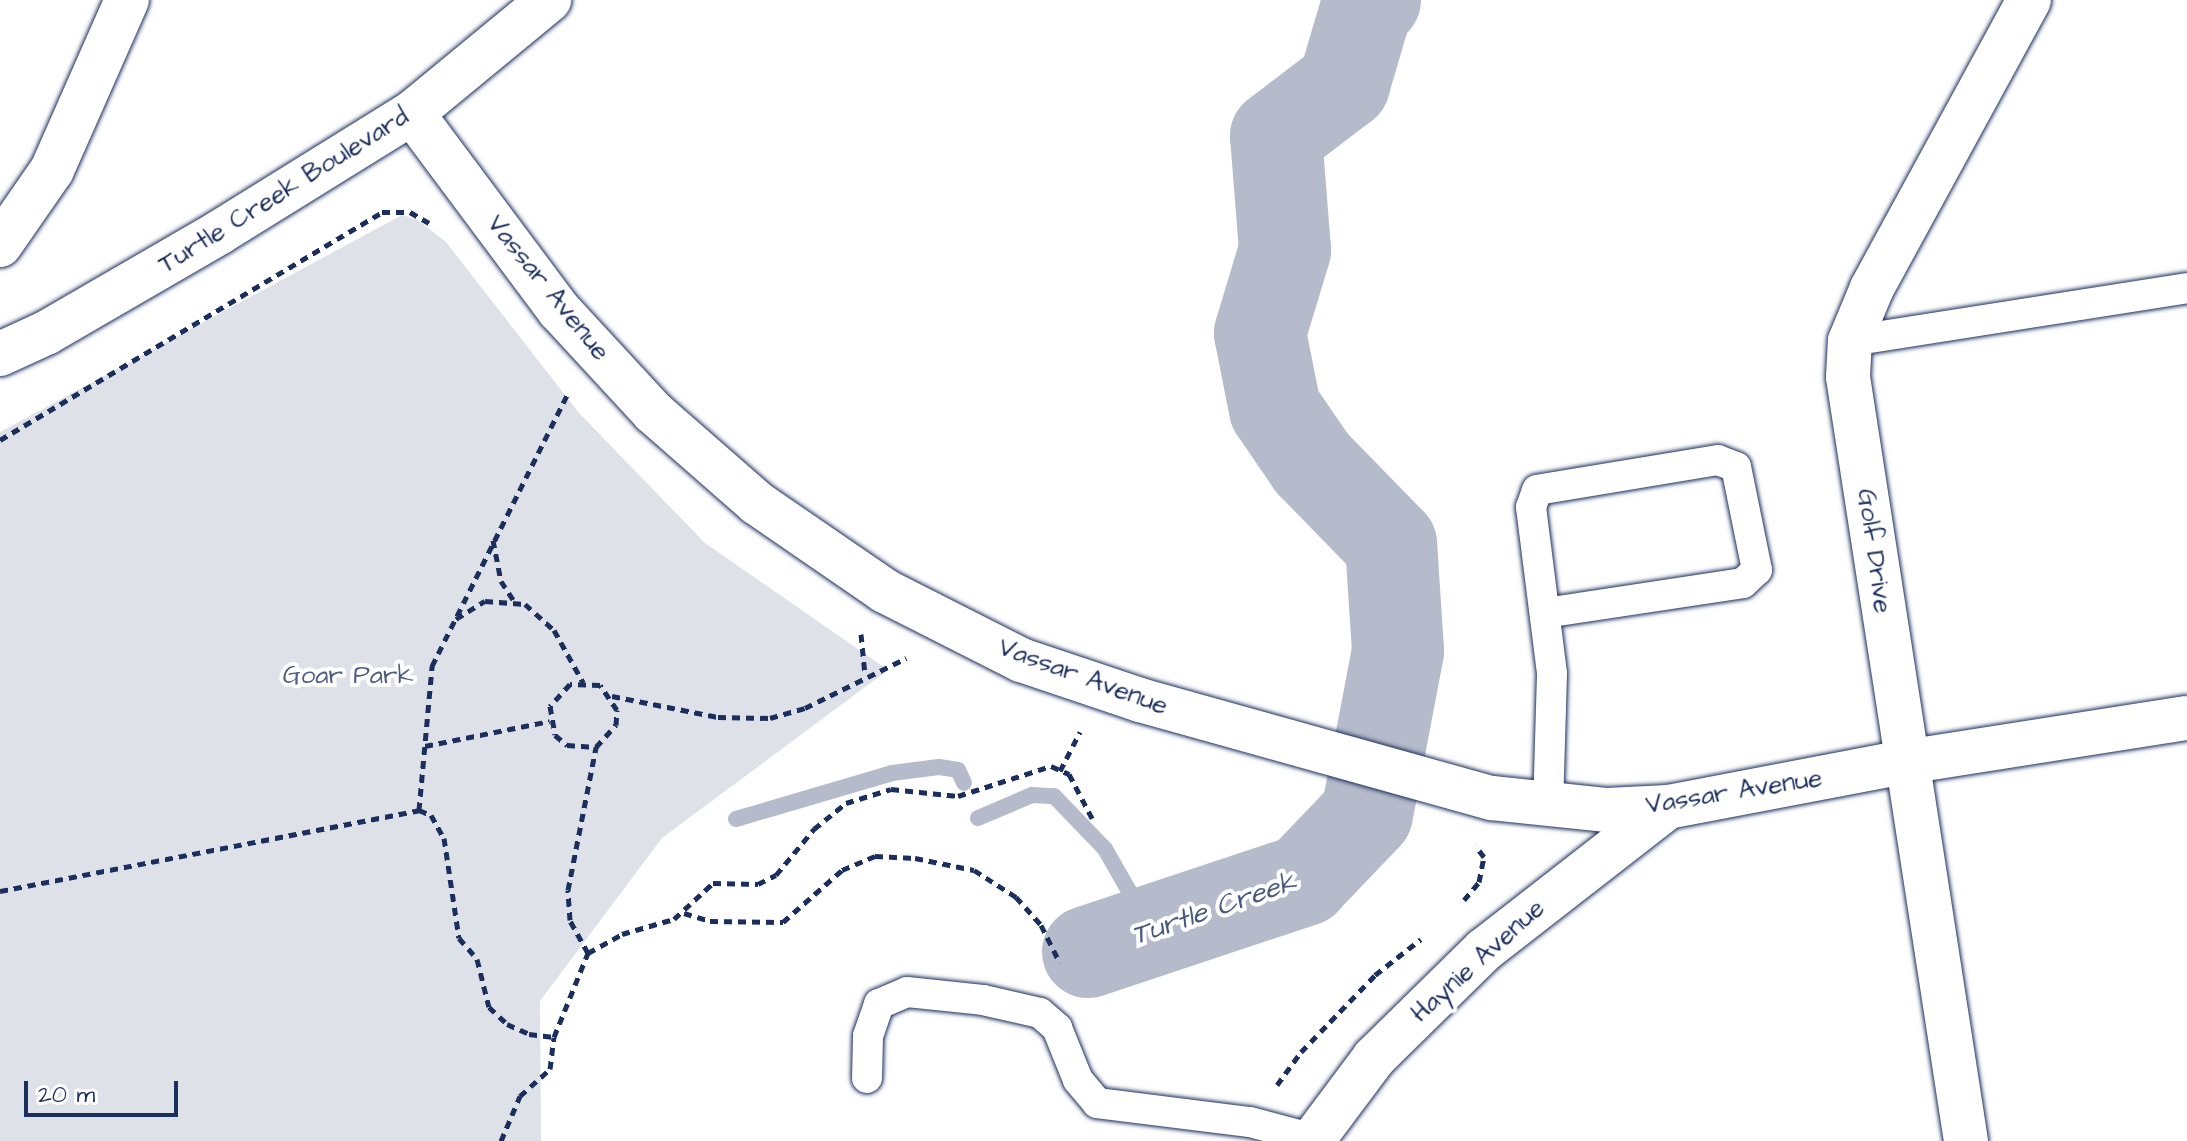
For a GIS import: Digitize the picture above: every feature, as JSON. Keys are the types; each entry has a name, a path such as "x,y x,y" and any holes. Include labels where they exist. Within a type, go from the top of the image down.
{"street":[{"path":"0,245 52,170 127,0"},
{"name":"Turtle Creek Boulevard","path":"0,354 46,333 193,248 412,113 549,0"},
{"name":"Golf Drive","path":"1966,1141 1905,762 1848,377 1850,341 1872,288 2029,0"},
{"name":"Vassar Avenue","path":"412,113 559,310 653,412 757,503 885,591 1021,660 1269,737 1492,798 1548,805 1668,807 1905,762"},
{"path":"1905,762 2187,718"},
{"name":"Haynie Avenue","path":"1313,1140 1374,1058 1484,950 1668,807"}],"lane":[{"path":"1850,341 2187,288"},
{"path":"1545,613 1743,583 1757,570 1736,467 1718,460 1537,490 1531,507 1552,674 1548,805"},
{"path":"867,1078 868,1036 879,1004 907,992 983,1000 1040,1013 1057,1028 1078,1080 1097,1103 1250,1122 1313,1140"}],"path":[{"path":"0,440 382,212 410,212 441,232"},
{"path":"560,381 578,399"},
{"path":"419,810 432,666 569,390"},
{"path":"493,539 501,581 516,602"},
{"path":"453,623 485,601 516,602 541,615 583,682"},
{"path":"854,622 865,653 865,675"},
{"path":"550,721 558,693 583,682 600,685 611,696 718,717 770,718 805,708 865,675 913,656"},
{"path":"588,953 570,920 568,890 596,747 616,725 611,696"},
{"path":"1060,771 1086,720"},
{"path":"425,746 550,721"},
{"path":"550,721 567,745 596,747"},
{"path":"501,1141 520,1096 550,1069 554,1037 588,953 622,934 684,913 713,883 758,884 776,875 814,829 846,803 891,789 958,796 1017,773 1051,766 1069,774 1092,818"},
{"path":"0,891 419,810 431,815 444,838 459,938 477,959 489,1007 507,1024 529,1034 554,1037"},
{"path":"1461,903 1479,882 1484,857 1470,836"},
{"path":"684,913 710,921 783,922 842,870 875,856 915,858 974,870 1016,897 1041,925 1060,963"},
{"path":"1250,1122 1301,1052 1375,975 1433,929"}],"green space":[{"name":"Goar Park","path":"402,215 418,220 446,242 579,413 705,543 888,670 662,838 540,1001 541,1141 0,1141 0,432"}],"waterway":[{"name":"Turtle Creek","path":"1088,952 1304,880 1367,814 1398,651 1391,544 1312,463 1275,409 1260,333 1285,250 1276,136 1344,84 1367,6 1375,0"},
{"path":"736,819 892,773 939,767 958,770 964,783"},
{"path":"978,818 1032,795 1054,796 1105,849 1152,931"}]}
